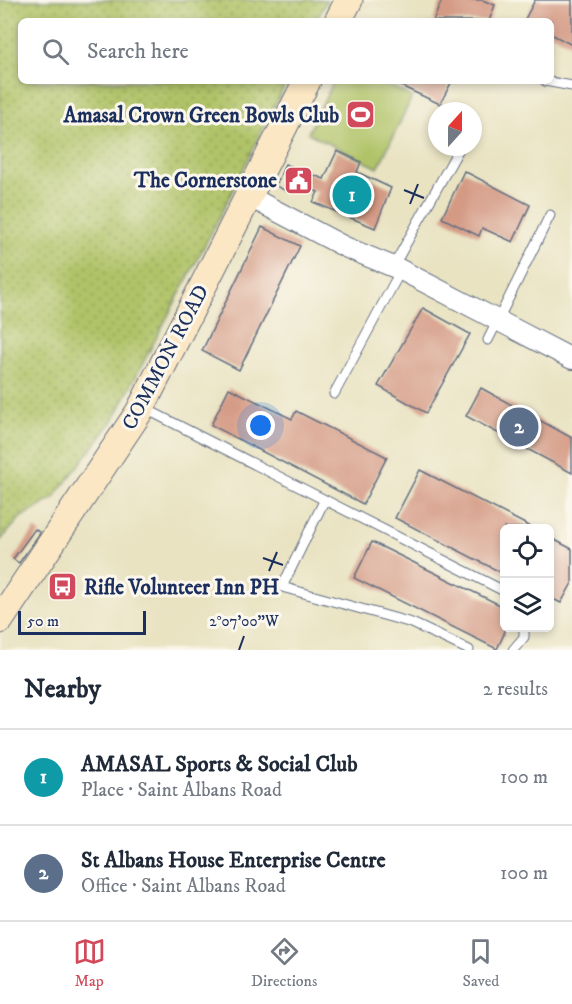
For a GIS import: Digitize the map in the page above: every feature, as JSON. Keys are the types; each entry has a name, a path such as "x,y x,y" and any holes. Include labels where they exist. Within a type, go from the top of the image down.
{"street":[{"path":"340,18 349,0"},
{"name":"COMMON ROAD","path":"0,620 141,407 305,84"},
{"path":"248,196 342,253 397,268 572,359"}],"lane":[{"path":"554,83 572,86"},
{"path":"334,394 455,156"},
{"path":"488,340 550,215"},
{"path":"141,407 500,589"},
{"path":"324,501 282,587 412,623 469,650"},
{"path":"513,650 525,638 524,632"}],"green space":[{"path":"0,0 327,0 318,18 18,18 18,84 286,84 215,226 112,422 53,499 21,517 0,541"},
{"name":"Amasal Crown Green Bowls Club","path":"332,84 386,84 412,97 378,168 308,133"}],"building":[{"path":"442,0 482,0 495,5 490,18 434,18"},
{"path":"535,0 572,0 572,45 554,36 554,18 526,18"},
{"path":"397,84 450,84 441,102 436,102"},
{"path":"337,151 361,162 357,172 391,188 375,228 313,202 318,192 292,182 288,192 276,186 285,164 324,179"},
{"path":"464,171 530,205 513,242 482,228 479,236 442,218"},
{"path":"262,227 300,246 239,370 202,351"},
{"path":"423,308 470,334 426,413 378,386"},
{"path":"229,388 292,419 296,411 387,457 363,504 211,425"},
{"path":"481,388 572,438 572,473 466,416"},
{"path":"420,470 525,524 500,524 500,572 395,518"},
{"path":"35,529 40,533 19,563 13,559"},
{"path":"554,540 572,549 572,583 561,603 554,600"},
{"path":"372,542 500,605 500,632 504,634 497,649 354,578"}],"place":[{"name":"Amasal Crown Green Bowls Club","path":"360,115"},
{"name":"The Cornerstone","path":"298,180"},
{"name":"AMASAL Sports & Social Club","path":"352,195"},
{"name":"St Albans House Enterprise Centre","path":"519,427"},
{"name":"Rifle Volunteer Inn PH","path":"63,587"}]}
